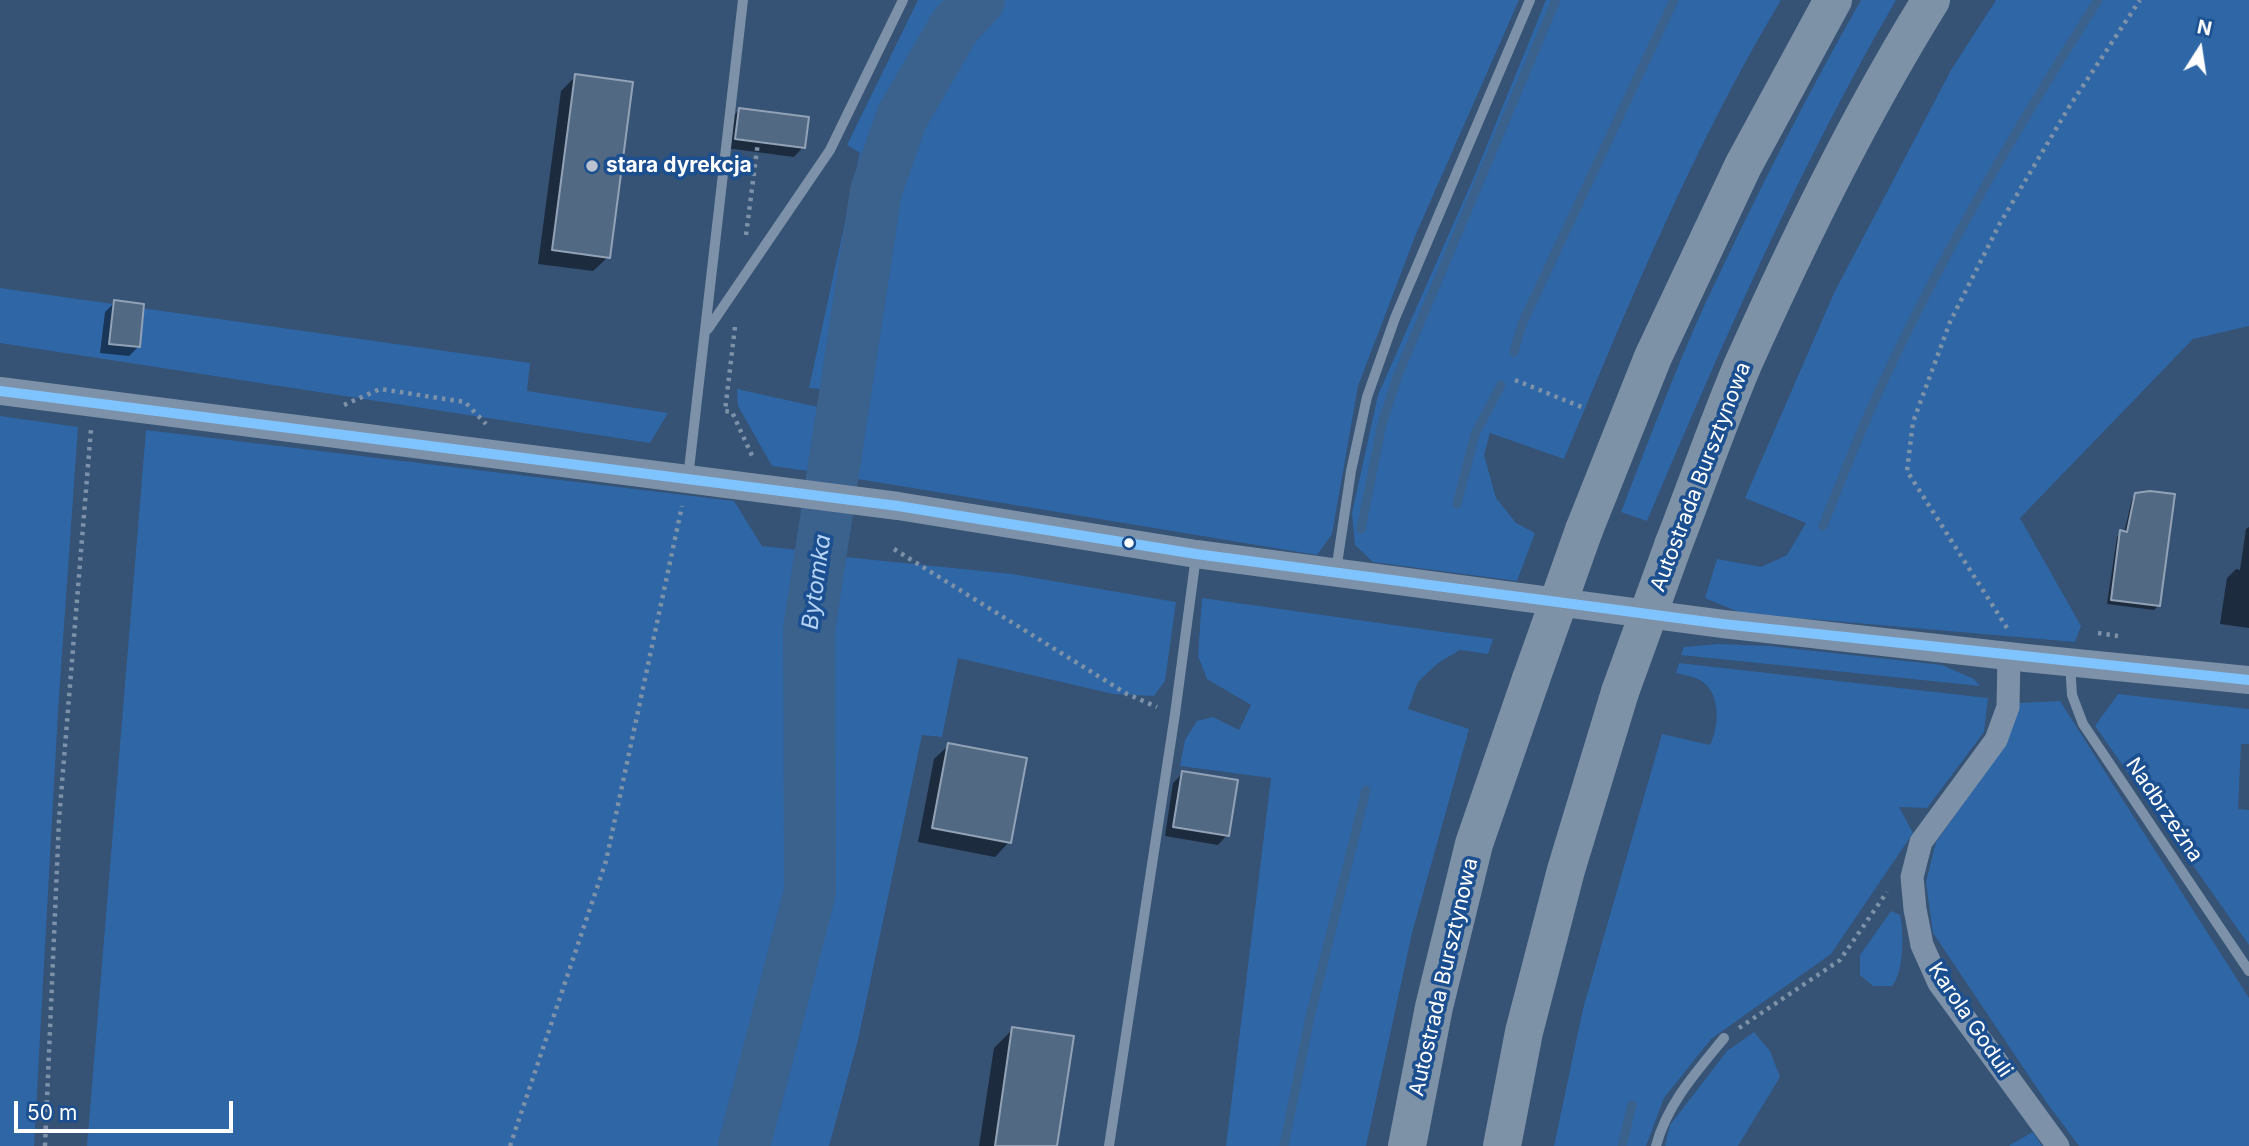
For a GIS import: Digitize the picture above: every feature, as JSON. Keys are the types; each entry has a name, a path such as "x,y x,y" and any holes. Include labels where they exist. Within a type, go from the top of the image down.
{"highway":[{"name":"Autostrada Bursztynowa","path":"1406,1146 1434,1007 1474,844 1584,530 1653,357 1737,177 1833,0"},
{"name":"Autostrada Bursztynowa","path":"1502,1146 1524,1032 1566,870 1620,692 1674,543 1743,366 1825,190 1904,43 1931,0"}],"street":[{"path":"0,390 898,506 1196,554 1696,620 2070,663 2249,680"},
{"name":"Karola Goduli","path":"2018,657 2008,707 1996,740 1921,842 1912,877 1922,945 1939,983 2058,1146"}],"lane":[{"path":"688,478 743,0"},
{"path":"706,331 830,150 903,0"},
{"path":"1336,573 1351,471 1371,386 1395,318 1530,0"},
{"path":"1109,1146 1175,714 1196,554"},
{"name":"Nadbrzeżna","path":"2070,663 2072,695 2083,724 2249,971"},
{"path":"1656,1146 1661,1129 1684,1087 1724,1038"}],"path":[{"path":"2018,657 1907,471 1913,422 1950,322 1998,225 2069,107 2140,0"},
{"path":"1515,380 1584,408"},
{"path":"340,406 380,389 465,402 489,428"},
{"path":"46,1146 59,820 89,452"},
{"path":"510,1146 606,861 688,478"},
{"path":"894,550 1127,694 1175,714"},
{"path":"1724,1038 1840,960 1891,885"}],"shaded area":[{"path":"918,0 962,0 918,54 874,162 834,390 809,388 860,153 847,145"},
{"path":"1004,0 1519,0 1416,234 1358,386 1332,534 1317,555 852,478 885,215 902,162 952,61"},
{"path":"1546,0 1781,0 1749,55 1664,225 1564,459 1490,433 1484,455 1496,498 1516,523 1535,533 1517,581 1373,562 1355,545 1352,513 1378,395 1474,177"},
{"path":"1861,0 1896,0 1794,192 1733,322 1647,521 1621,512 1705,304 1780,150"},
{"path":"1996,0 2249,0 2249,326 2193,339 2020,518 2081,626 2075,642 1741,613 1705,598 1717,559 1761,567 1787,555 1806,523 1745,498 1834,293 1951,70"},
{"path":"0,288 530,363 527,391 668,413 650,443 0,343"},
{"path":"737,389 836,411 823,473 772,466 738,406"},
{"path":"0,416 78,427 58,711 34,1146 0,1146"},
{"path":"146,430 734,501 762,546 808,551 790,616 797,898 722,1146 87,1146"},
{"path":"835,556 1012,574 1176,602 1165,681 1154,696 1113,694 958,658 942,737 922,735 858,1040 829,1146 761,1146 793,1040 830,873 829,653"},
{"path":"1202,598 1493,639 1488,654 1460,650 1438,663 1418,682 1408,709 1469,729 1412,933 1366,1146 1226,1146 1271,778 1180,766 1185,740 1197,721 1213,717 1239,730 1251,705 1207,679 1198,656"},
{"path":"1718,644 1769,646 1942,665 1974,679 1980,686 1681,655 1684,647"},
{"path":"1679,663 1988,698 1984,732 1927,808 1899,807 1913,833 1831,954 1711,1039 1664,1098 1646,1146 1554,1146 1583,1009 1662,734 1710,745 1715,730 1717,712 1713,695 1700,680 1676,673"},
{"path":"2118,694 2249,709 2249,744 2241,744 2238,809 2249,810 2249,945 2095,726"},
{"path":"2060,701 2249,998 2249,1146 2079,1146 1933,933 1926,882 1936,842 2005,744 2019,703"},
{"path":"1891,911 1900,915 1901,922 1902,952 1899,972 1892,986 1873,986 1860,975 1860,955"},
{"path":"1754,1032 1770,1051 1780,1077 1738,1146 1665,1146 1670,1125 1727,1051"},
{"path":"2033,1132 2042,1146 2008,1146"}],"building":[{"name":"stara dyrekcja","path":"575,74 633,82 610,258 552,250"},
{"path":"739,108 809,117 805,148 735,139"},
{"path":"114,300 144,304 140,347 109,344"},
{"path":"2150,491 2175,494 2160,606 2111,600 2120,530 2127,532 2135,493"},
{"path":"948,743 1027,758 1011,843 932,828"},
{"path":"1182,771 1238,780 1229,836 1173,827"},
{"path":"1012,1027 1074,1036 1057,1146 995,1146"}],"waterway":[{"name":"Bytomka","path":"744,1146 810,892 809,630 876,191 902,117 955,26 979,0"},
{"path":"1361,529 1382,424 1398,375 1556,0"},
{"path":"1514,352 1522,324 1674,0"},
{"path":"1823,526 1869,413 1947,254 2036,100 2098,0"},
{"path":"1457,504 1475,434 1501,385"},
{"path":"1284,1146 1310,1017 1366,790"},
{"path":"1622,1146 1632,1105"}],"transit line":[{"path":"0,391 898,506 1196,554 1723,624 2249,680"}],"place":[{"name":"stara dyrekcja","path":"592,166"}]}
